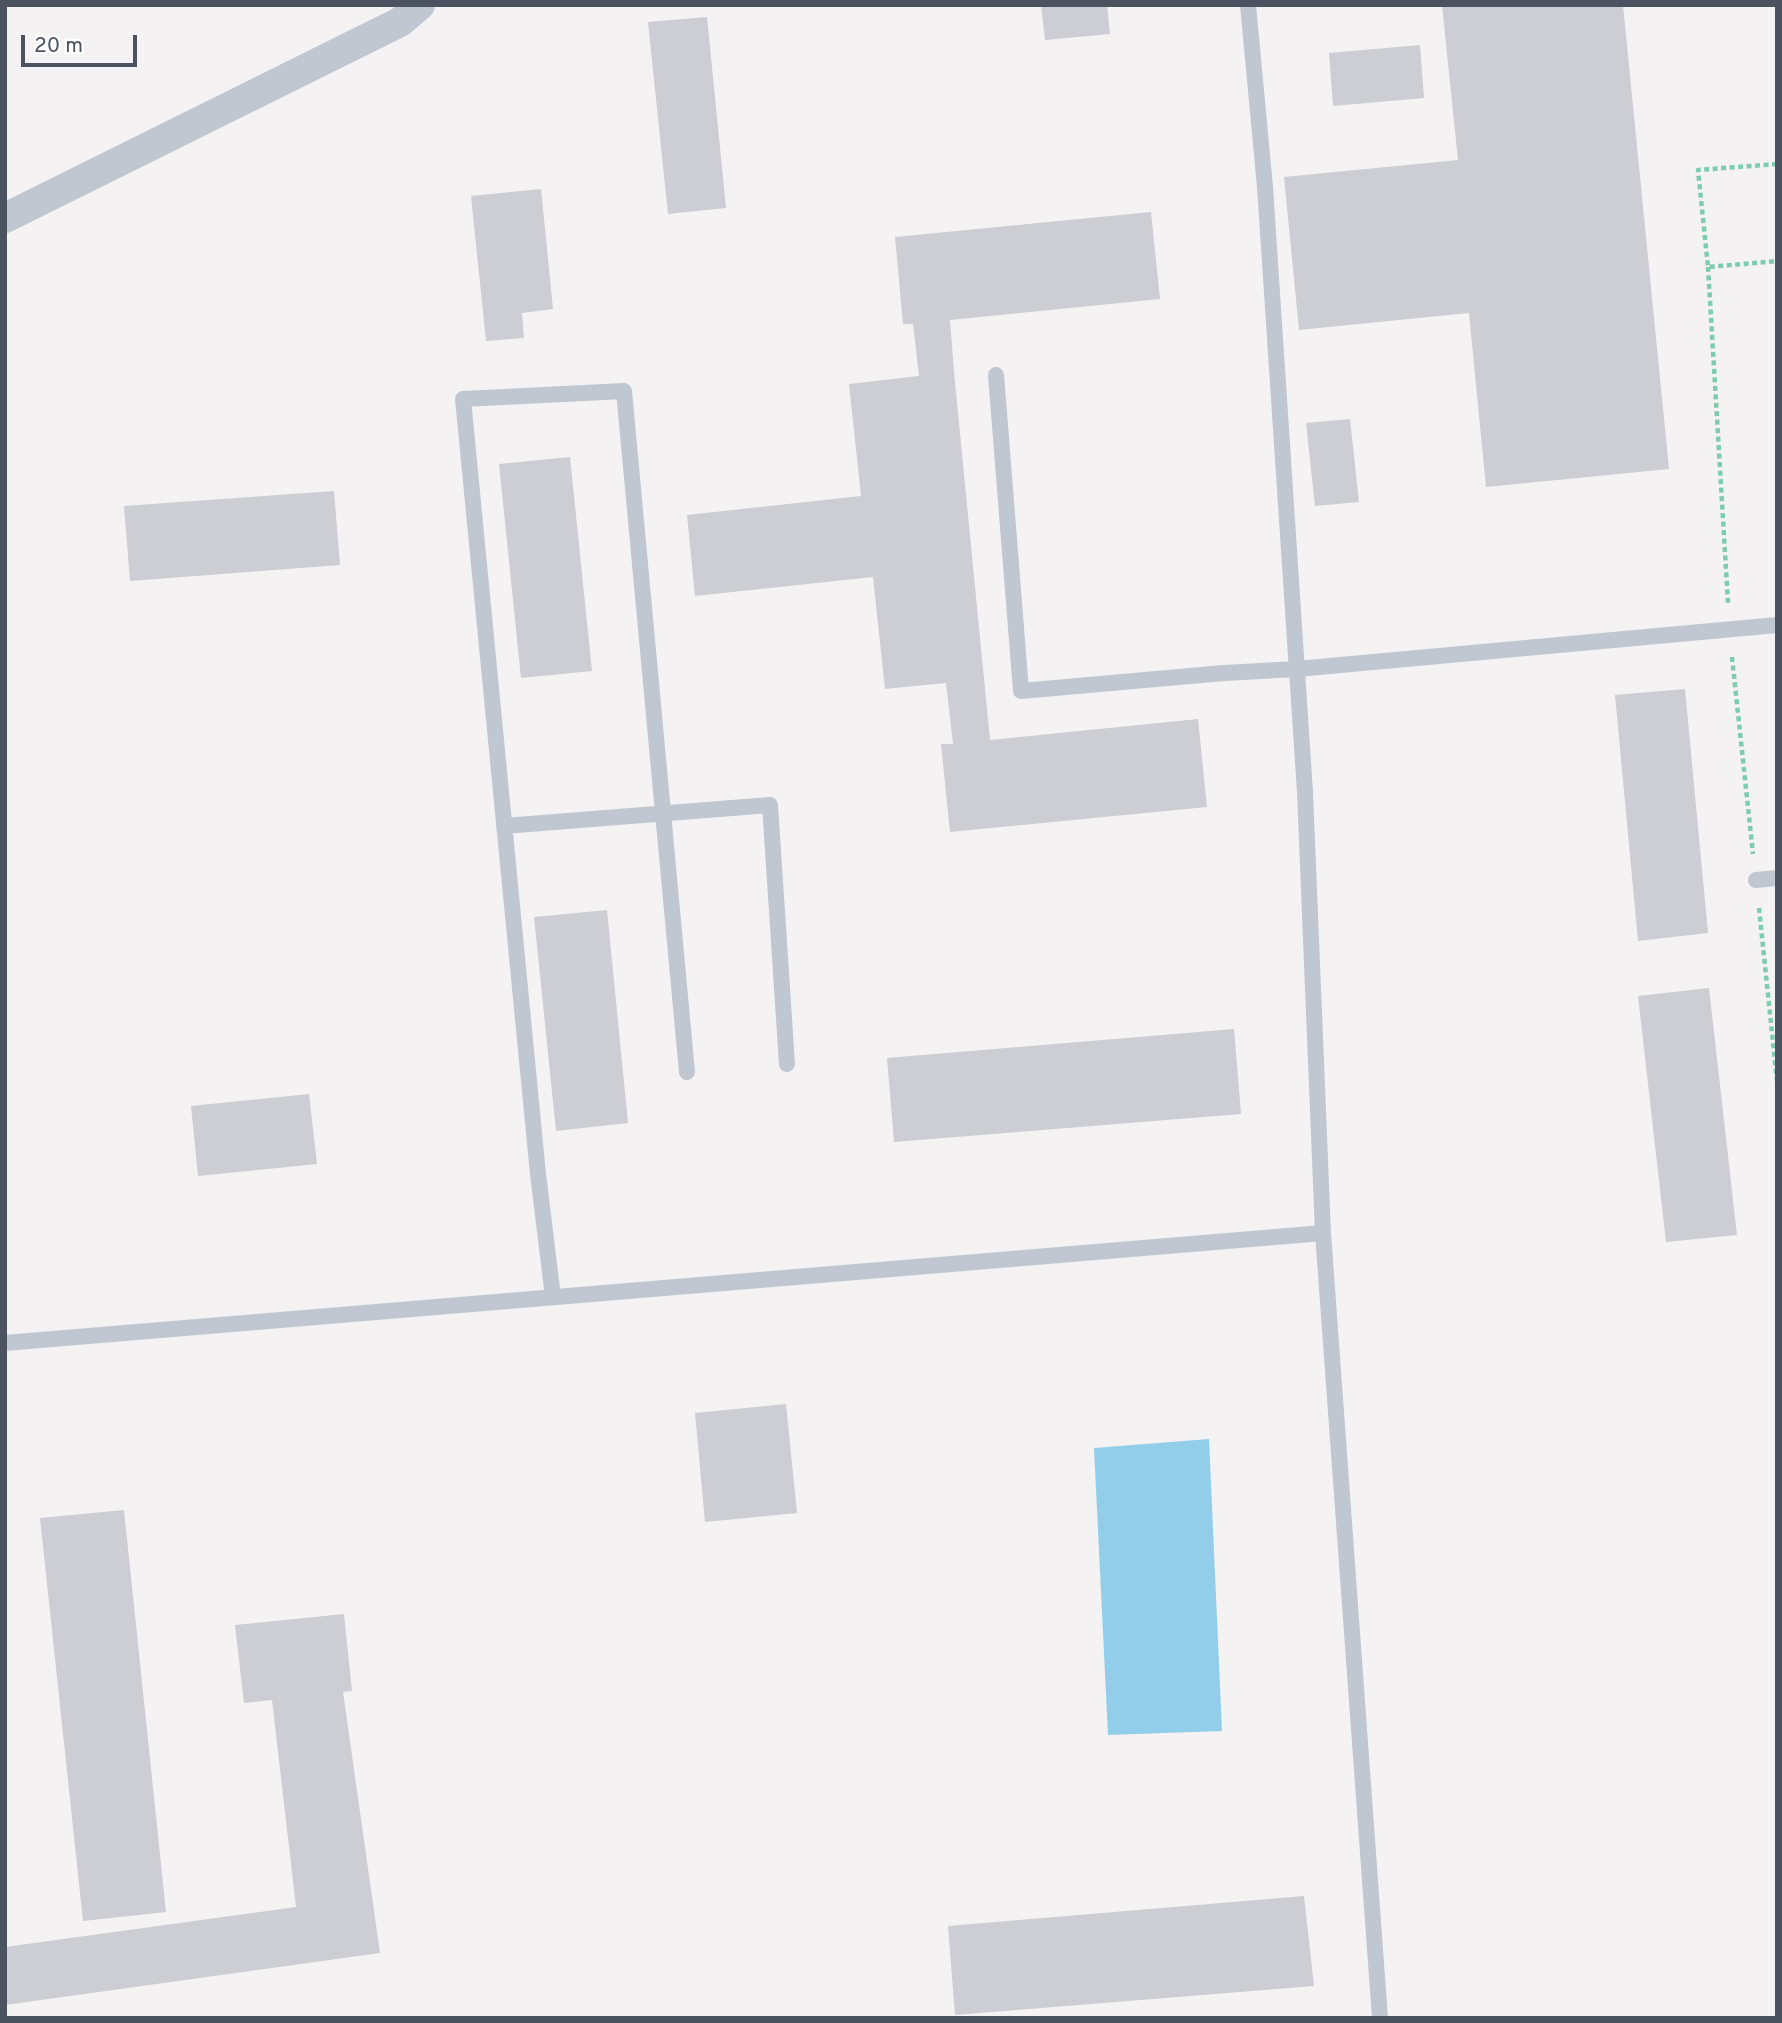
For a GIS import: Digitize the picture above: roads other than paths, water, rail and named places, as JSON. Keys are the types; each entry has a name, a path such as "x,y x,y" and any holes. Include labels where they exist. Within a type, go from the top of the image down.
{"street":[{"path":"5,218 400,22 420,5"}],"lane":[{"path":"1248,5 1266,201 1306,805 1323,1233 1380,2018"},
{"path":"996,375 1021,691 1777,625"},
{"path":"553,1297 538,1174 463,399 624,391 687,1072"},
{"path":"505,826 769,805 788,1064"},
{"path":"1756,880 1777,878"},
{"path":"5,1343 1323,1233"}],"water":[{"path":"1209,1439 1222,1731 1108,1735 1094,1448"}]}
